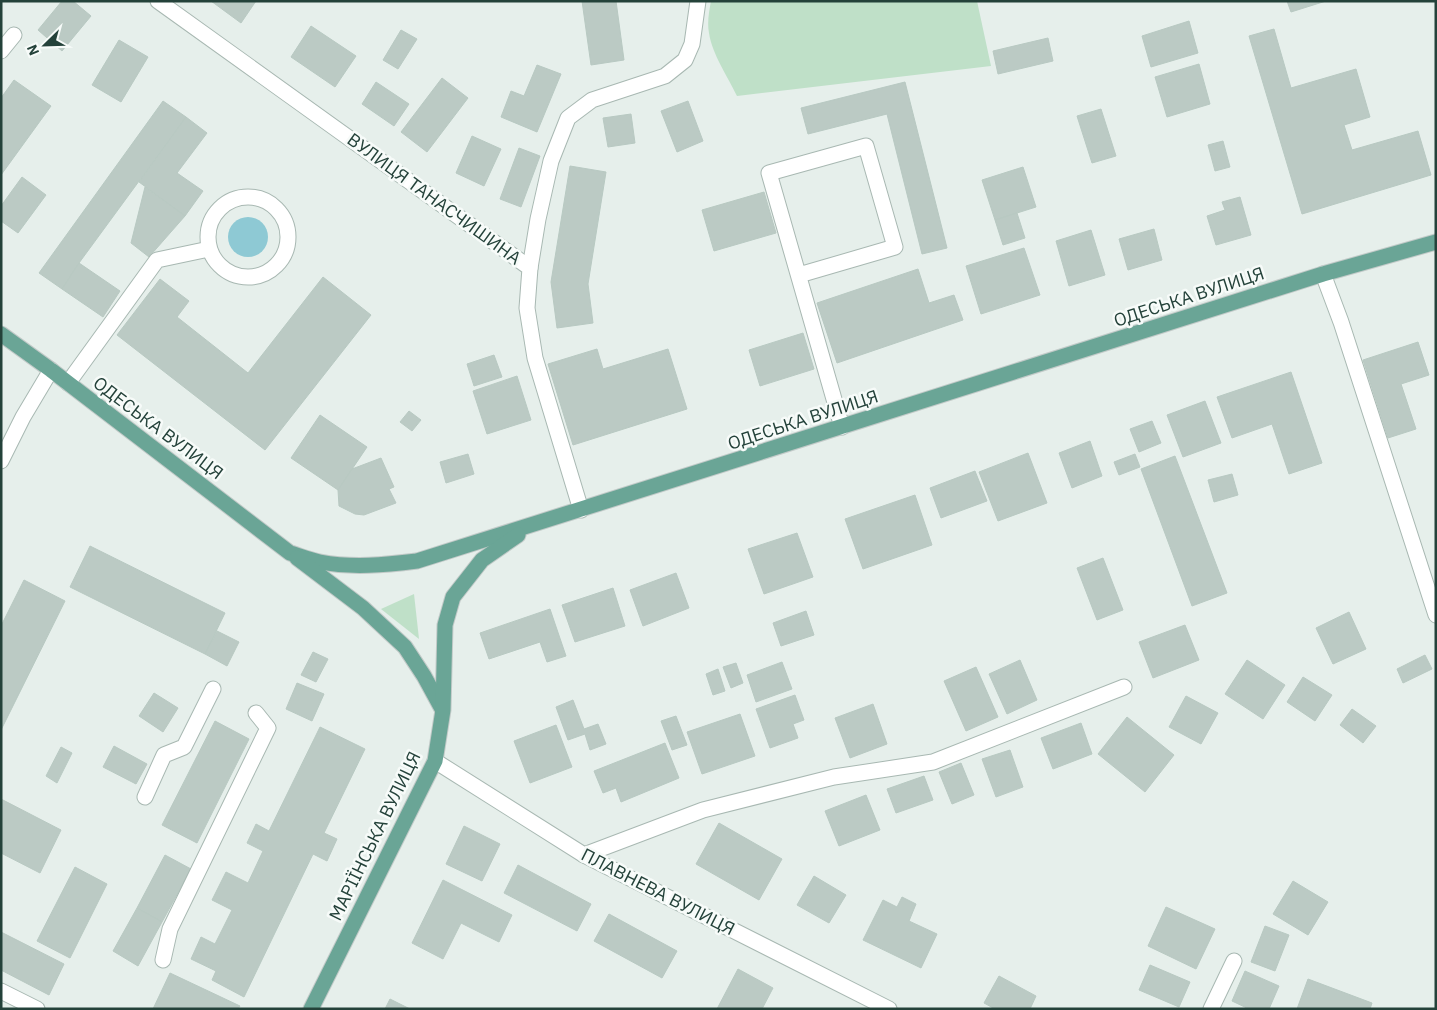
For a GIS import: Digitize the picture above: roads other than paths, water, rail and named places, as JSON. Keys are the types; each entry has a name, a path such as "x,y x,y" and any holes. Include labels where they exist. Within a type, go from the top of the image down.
{"main road":[{"name":"ОДЕСЬКА ВУЛИЦЯ","path":"290,553 319,562 346,566 384,565 417,561 1323,274 1436,242"},
{"name":"ОДЕСЬКА ВУЛИЦЯ","path":"1,334 363,608 405,647 443,710"},
{"name":"МАРІЇНСЬКА ВУЛИЦЯ","path":"311,1009 434,761 443,710 446,625 453,596 482,560 530,526"}],"street":[{"name":"ВУЛИЦЯ ТАНАСЧИШИНА","path":"158,1 530,268 527,308 535,358 580,510"},
{"path":"530,268 538,219 551,161 568,118 592,100 665,76 685,60 692,44 698,1"},
{"path":"1,51 14,35"},
{"path":"798,274 895,247 866,146 769,174 842,427"},
{"path":"251,196 264,200 275,207 283,217 287,229 288,243 283,256 275,266 264,274 251,277 237,276 225,270 215,261 209,249 210,223 216,211 226,203 238,198 251,196"},
{"path":"68,384 157,260 209,249"},
{"path":"1323,274 1341,322 1436,615"},
{"path":"1,461 23,416 51,370"},
{"path":"584,855 703,810 834,777 934,762 1124,687"},
{"path":"145,797 164,755 184,747 213,689"},
{"path":"163,960 170,929 268,728 256,713"},
{"name":"ПЛАВНЕВА ВУЛИЦЯ","path":"434,761 584,855 888,1009"},
{"path":"1211,1009 1234,961"},
{"path":"1,991 37,1009"}],"water":[{"path":"248,217 259,220 265,226 268,237 265,248 259,254 248,257 237,254 231,248 228,237 231,226 237,220"}]}
